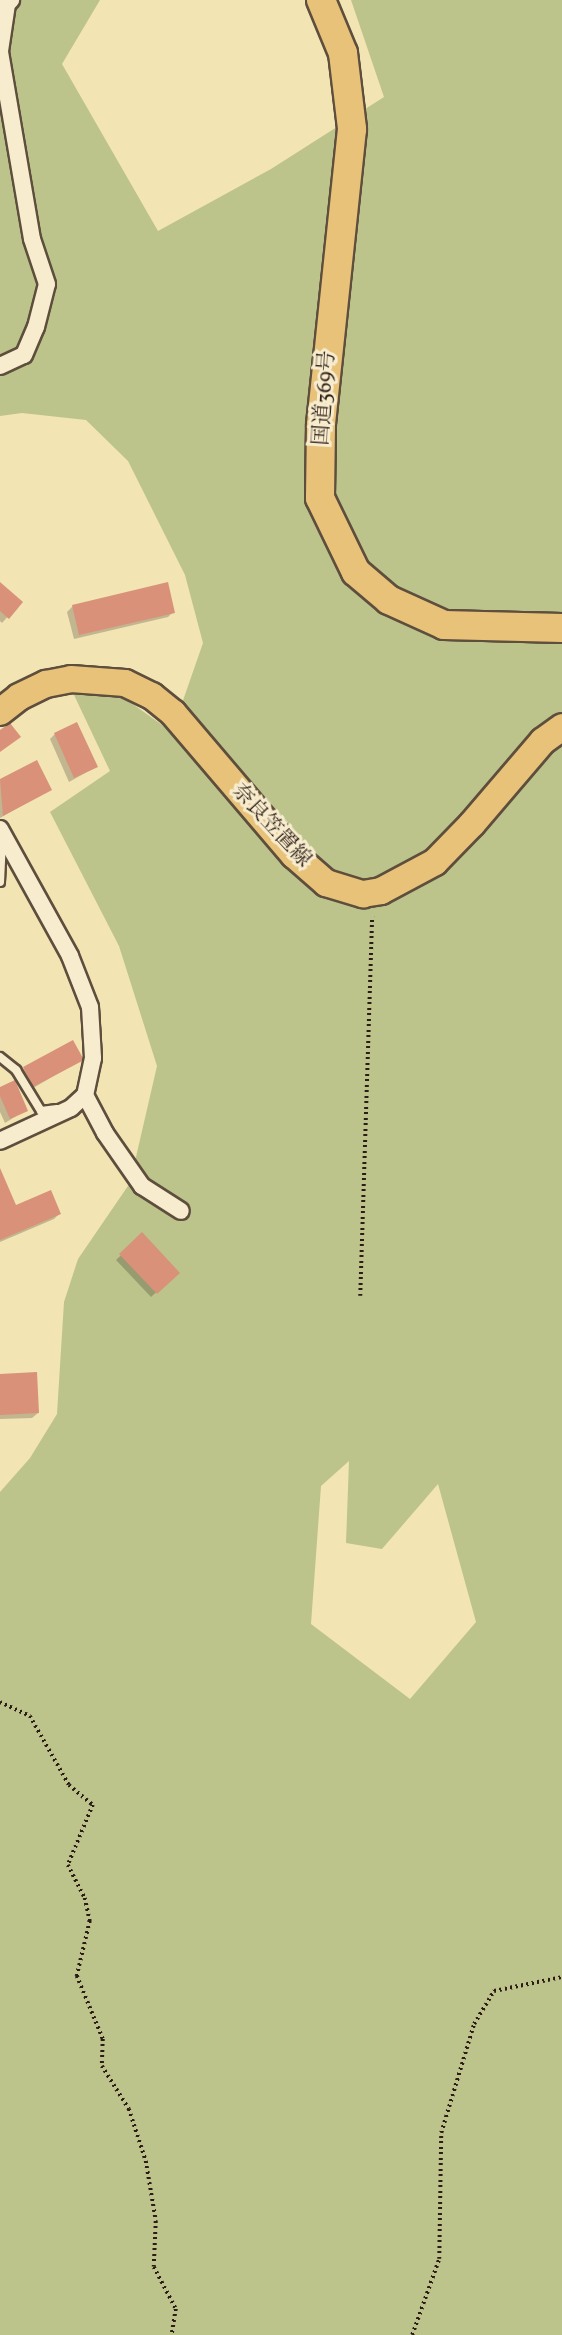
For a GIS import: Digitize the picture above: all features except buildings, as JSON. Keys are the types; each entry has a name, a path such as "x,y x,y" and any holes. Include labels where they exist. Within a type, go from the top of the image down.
{"highway":[{"name":"国道369号","path":"321,0 343,53 352,130 321,425 320,498 356,572 389,600 444,625 562,628"}],"main road":[{"name":"奈良笠置線","path":"0,712 19,697 46,684 71,679 125,683 152,696 173,713 294,855 326,883 363,894 381,891"},
{"path":"381,891 435,862 472,824 543,741 562,727"}],"street":[{"path":"0,366 24,355 36,327 47,284 32,239 0,51 11,0"},
{"path":"0,1141 71,1108 85,1095 93,1058 90,1007 70,956 1,832"},
{"path":"85,1095 105,1133 142,1186 181,1211"}],"lane":[{"path":"0,881 1,832"},
{"path":"0,1057 16,1070 41,1111 71,1108"}],"path":[{"path":"360,1296 372,917 381,891"},
{"path":"0,1702 30,1716 69,1784 93,1805 68,1865 88,1909 90,1921 77,1976 103,2039 102,2066 129,2109 146,2161 156,2221 155,2267 176,2309 172,2335"},
{"path":"412,2335 439,2259 441,2133 474,2024 494,1991 562,1977"}],"green space":[{"path":"0,0 100,0 62,64 158,231 271,169 384,97 351,0 562,0 562,2335 0,2335 0,1492 30,1458 57,1414 64,1302 78,1259 130,1183 157,1066 119,946 50,812 110,771 74,695 120,695 172,732 203,643 185,575 128,461 86,420 22,413 0,416","holes":["349,1461 346,1543 382,1549 438,1484 476,1622 410,1699 311,1624 321,1486"]}]}
